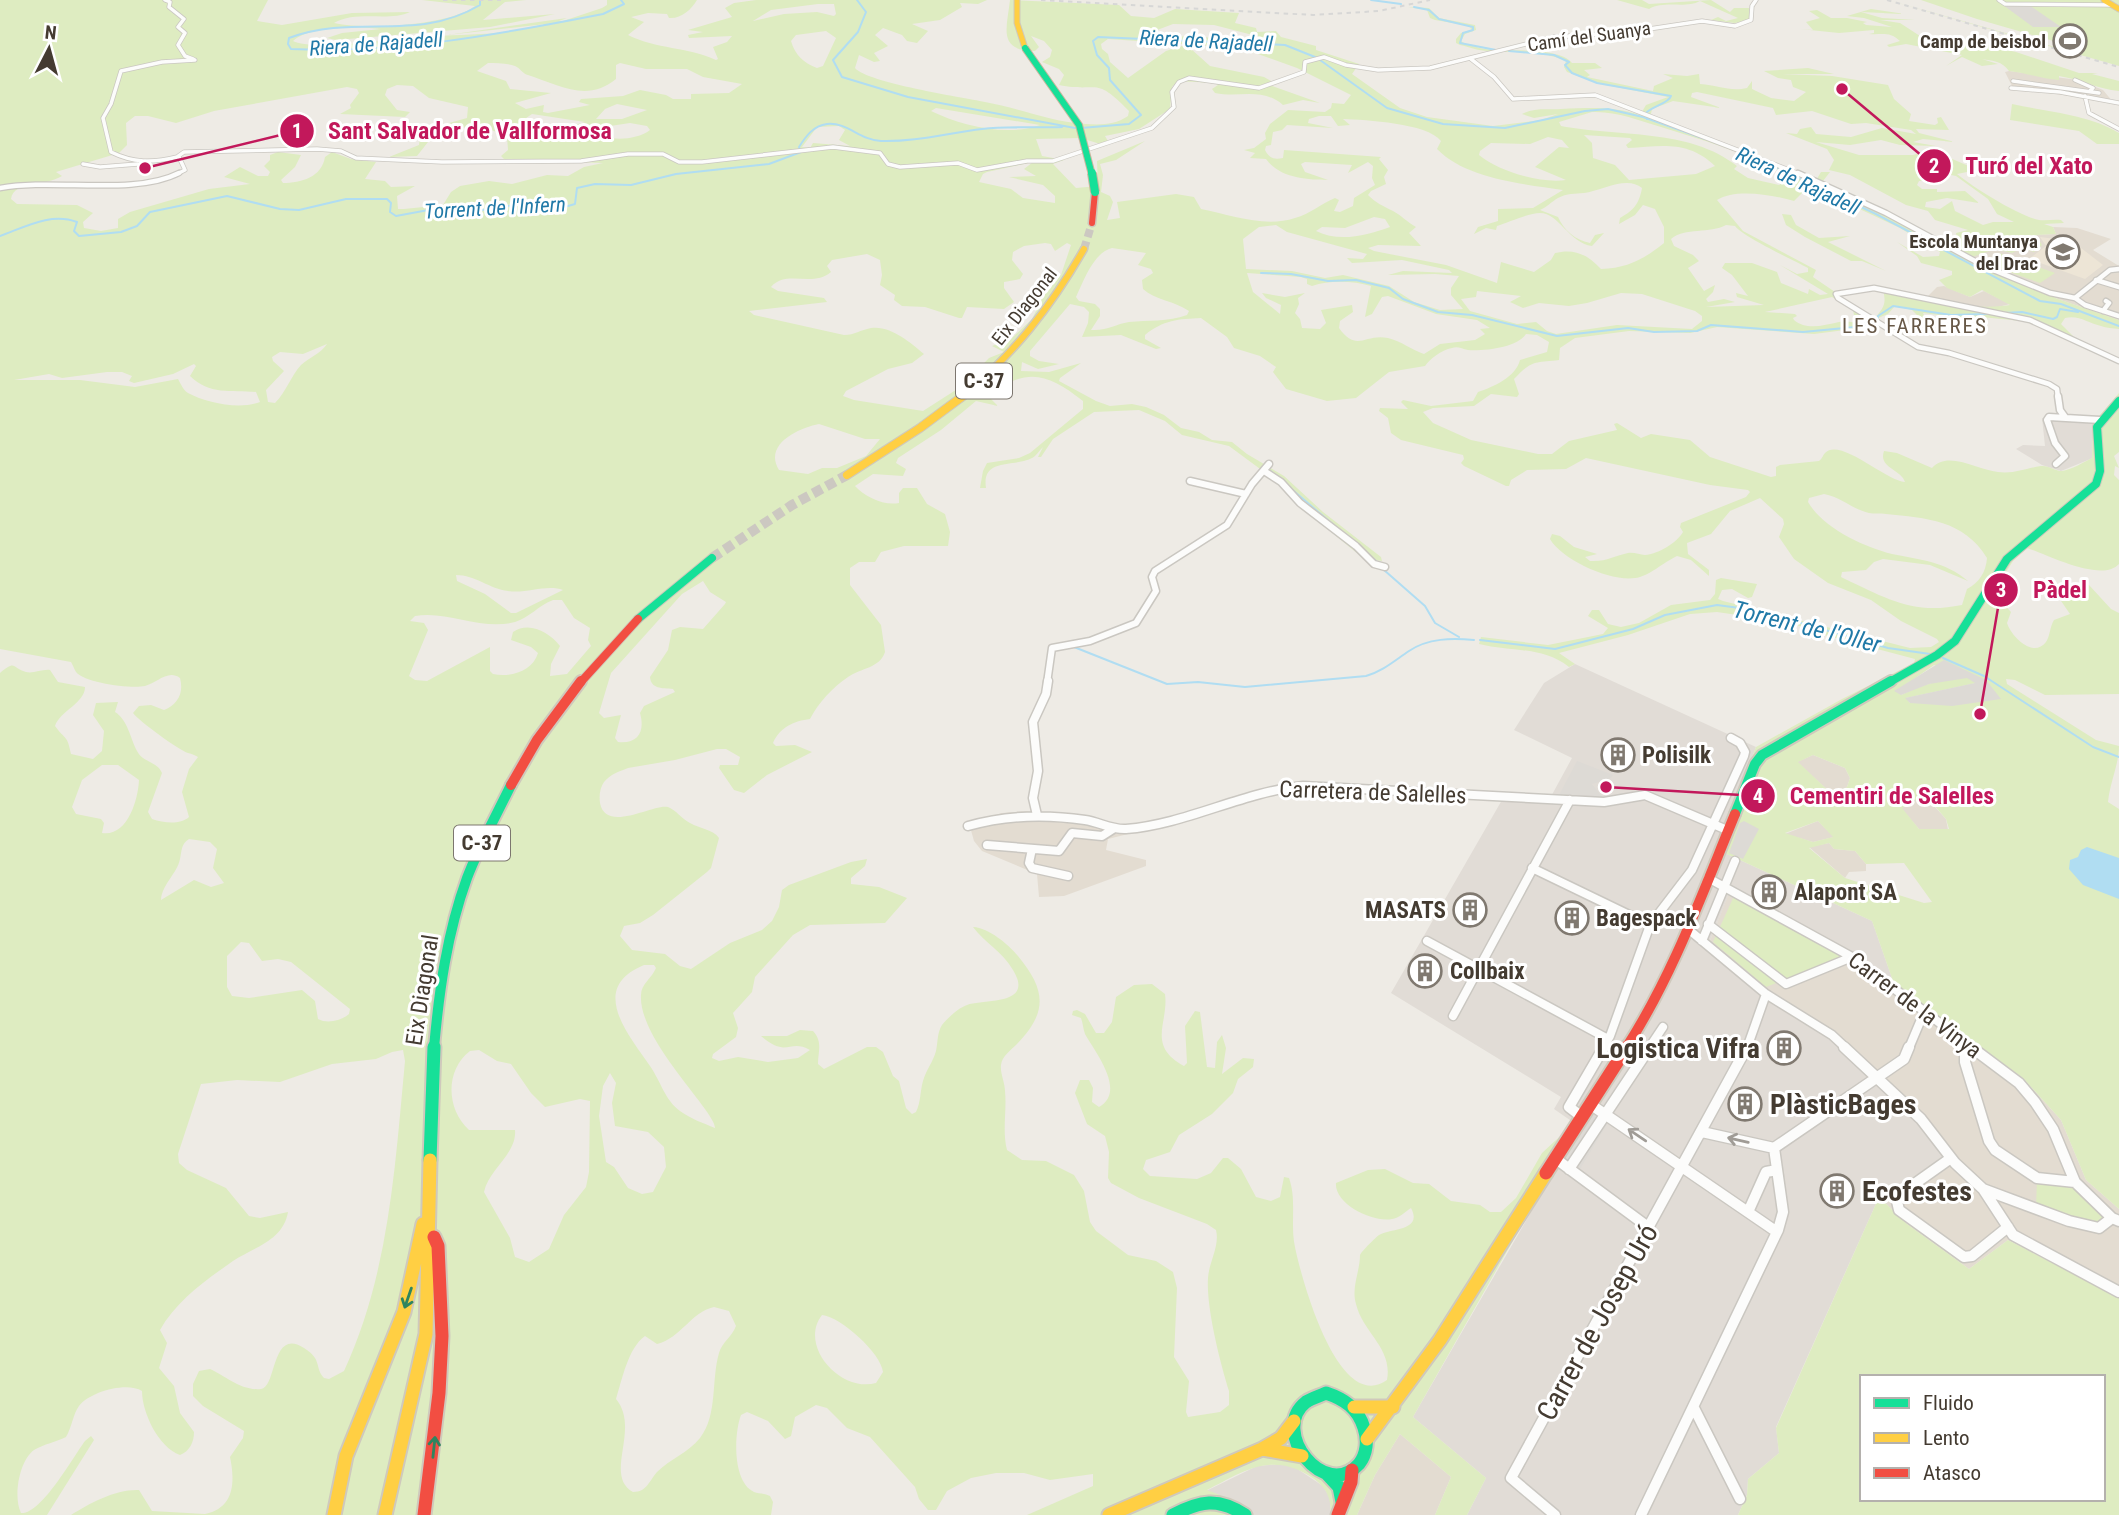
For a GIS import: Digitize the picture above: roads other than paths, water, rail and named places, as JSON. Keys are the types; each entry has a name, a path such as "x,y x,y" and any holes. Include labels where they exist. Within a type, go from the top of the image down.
{"main road":[{"path":"1017,0 1017,23 1025,48 1067,105 1083,134 1093,164 1095,192 1092,223"},
{"name":"Eix Diagonal","path":"848,475 941,415 1012,356 1054,307 1075,271 1084,249"},
{"path":"1367,1439 1440,1340 1653,1006 1688,929 1755,764 1762,755 1937,655 1955,641 2007,559 2096,484 2099,471 2099,422 2119,401"},
{"name":"Eix Diagonal","path":"385,1515 426,1334 430,1229 430,1089 434,1023 454,923 478,852 522,764 586,673 641,616 712,558"},
{"path":"334,1515 334,1495 350,1441 397,1332 414,1281 423,1222 430,1208"},
{"path":"424,1515 433,1455 442,1336 438,1246 430,1229"},
{"path":"1109,1515 1282,1438 1294,1421 1300,1406 1316,1394 1337,1395 1354,1407 1363,1422 1367,1439 1363,1457 1352,1470 1340,1475 1327,1474 1313,1468 1302,1456 1295,1439 1294,1421"},
{"path":"1354,1407 1393,1407"},
{"path":"1262,1449 1302,1456"},
{"path":"1340,1509 1351,1482 1352,1470"},
{"path":"1327,1474 1339,1487 1340,1509"},
{"path":"1172,1515 1209,1498 1220,1500 1245,1515"}],"street":[{"path":"139,164 111,152 102,125 121,71 162,62 195,60 179,51 178,45 185,33 178,27 184,19 169,7 170,2 165,0"},
{"name":"Camí del Suanya","path":"178,157 189,154 317,149 341,151 356,158 442,162 581,161 628,153 663,154 678,162 702,162 842,146 880,153 888,164 900,167 958,163 982,170 1027,161 1053,161 1152,128 1174,107 1172,92 1185,79 1196,77 1259,88 1304,72 1305,62 1322,57 1346,65 1378,70 1430,68 1554,37 1631,31 1702,20 1738,26 1751,20 1752,6 1756,0"},
{"path":"1999,0 2005,4 2112,4"},
{"path":"1471,59 1517,100 1592,94 1782,166 1886,213 1986,267 2050,293 2075,298 2085,305 2119,316"},
{"path":"2014,74 2024,89"},
{"path":"2075,80 2093,88 2090,91"},
{"path":"2013,81 2058,84 2099,93"},
{"path":"2058,84 2062,92"},
{"path":"2011,88 2062,92 2119,103"},
{"path":"2090,91 2094,97"},
{"path":"2085,96 2089,113 2119,129"},
{"path":"0,188 32,181 159,183 186,170 178,157 100,167 83,164"},
{"path":"2075,298 2110,270 2119,269"},
{"path":"2096,280 2119,287"},
{"path":"2065,417 2060,410 2057,389 2049,384 1949,353 1918,347 1863,315 1836,294 1844,290 1874,288 2030,320 2119,361"},
{"path":"2103,311 2109,303 2106,301"},
{"path":"2056,464 2065,456 2055,443 2047,420 2049,417 2099,422"},
{"path":"1037,815 1033,798 1038,771 1033,722 1046,694 1052,648 1090,641 1136,624 1156,591 1152,580 1155,571 1227,525 1245,494 1269,464"},
{"path":"1264,471 1281,482 1300,503 1356,546 1374,564 1385,567"},
{"path":"1189,481 1245,494"},
{"path":"1582,1117 1569,1107 1608,1038 1650,925 1692,870 1711,824 1712,811 1721,803 1744,753 1740,743 1731,738"},
{"name":"Carretera de Salelles","path":"1032,849 1059,851 1072,833 1102,836 1113,829 1174,821 1262,790 1283,787 1604,802 1645,795 1727,830"},
{"path":"1453,1016 1570,800"},
{"path":"968,826 1002,816 1037,815 1095,821 1113,829"},
{"path":"988,845 1032,849 1029,863 1032,868 1068,876"},
{"path":"1702,941 1735,861"},
{"path":"1532,868 1650,925"},
{"name":"Carrer de la Vinya","path":"1708,878 1852,957 2019,1083 2053,1129 2075,1182"},
{"path":"1708,924 1786,984 1852,957"},
{"path":"1688,929 1766,994 1832,1035 1921,1119 1951,1158 1983,1189 2013,1235 2119,1292"},
{"path":"1427,941 1608,1038"},
{"name":"Carrer de Josep Uró","path":"1555,1515 1511,1478 1745,1053 1766,994"},
{"path":"1702,1132 1774,1148 1904,1059 1925,1010"},
{"path":"1569,1169 1663,1027"},
{"path":"1965,1041 1965,1062 1989,1141 1995,1150 2037,1178 2075,1182 2116,1219 2099,1228 2069,1221 1983,1189"},
{"path":"1578,1091 1605,1114 1777,1232"},
{"path":"1641,1515 1695,1408 1777,1232 1783,1212 1774,1148"},
{"path":"1951,1158 1896,1197 1899,1210 1964,1258 1972,1256 2008,1227"},
{"path":"1556,1159 1648,1227"},
{"path":"1748,1212 1766,1172 1777,1170"},
{"path":"1695,1408 1740,1499"}],"water":[{"path":"2087,847 2119,858 2119,899 2083,885 2069,869 2070,860 2078,857 2081,850"}],"waterway":[{"name":"Riera de Rajadell","path":"480,0 480,5 433,23 314,31 289,38 288,44 291,49 330,50 448,41 603,14 624,4 621,0"},
{"name":"Riera de Rajadell","path":"857,0 866,12 858,32 833,60 842,77 908,97 1075,128"},
{"path":"1371,0 1401,4"},
{"path":"1414,7 1429,10 1439,19 1473,27 1473,30 1463,33 1460,43 1496,50"},
{"name":"Riera de Rajadell","path":"1081,128 1129,124 1141,115 1110,80 1109,68 1097,55 1093,41 1098,37 1285,45 1315,57"},
{"path":"1509,51 1554,55 1569,62 1565,65 1572,73 1597,83 1671,96 1646,113 1647,118"},
{"name":"Riera de Rajadell","path":"1320,60 1387,108 1443,124 1505,128 1585,111 1608,109 1647,118"},
{"name":"Riera de Rajadell","path":"1647,118 1705,139"},
{"name":"Torrent de l'Infern","path":"0,236 38,222 58,219 77,222 74,231 79,236 121,232 137,226 150,212 227,196 280,209 299,210 346,199 387,199 391,203 390,212 396,216 450,206 475,211 522,204 568,206 575,204 577,188 595,184 631,185 676,174 769,164 801,152 799,147 807,135 827,124 841,126 866,138 881,141 919,139 992,128 1062,127"},
{"name":"Riera de Rajadell","path":"1778,168 1876,214 2040,301 2061,304 2119,326"},
{"path":"1261,273 1291,274 1328,281 1356,280 1389,288 1403,299 1438,312 1472,315 1557,336 1628,328 1654,332 1697,331 1711,325 1803,332 1876,325 1878,316 1893,306 1951,315 1987,314"},
{"path":"2004,313 2022,312 2053,319 2057,317 2060,309 2078,312"},
{"path":"1269,470 1377,562"},
{"path":"1384,570 1425,606 1435,623 1459,637"},
{"name":"Torrent de l'Oller","path":"1480,640 1555,649 1633,629 1665,615 1717,605 1755,610 1888,648 1930,654"},
{"path":"1074,647 1167,684 1198,682 1245,687 1366,676 1383,669 1416,647 1432,641 1474,640"},
{"name":"Torrent de l'Oller","path":"1943,658 1984,676 2093,747 2119,757"}],"tunnel":[{"path":"1084,249 1092,223"},
{"path":"712,558 792,505 847,475"}],"railway":[{"path":"443,0 501,0"},
{"path":"1041,0 1313,15 1379,11 1430,0"},
{"path":"1887,0 2119,67"}],"place":[{"name":"Camp de beisbol","path":"2070,41"},
{"name":"Turó del Xato","path":"1842,89"},
{"name":"Sant Salvador de Vallformosa","path":"145,168"},
{"name":"Escola Muntanya del Drac","path":"2063,252"},
{"name":"Pàdel","path":"1980,714"},
{"name":"Polisilk","path":"1618,755"},
{"name":"Cementiri de Salelles","path":"1606,787"},
{"name":"Alapont SA","path":"1769,892"},
{"name":"MASATS","path":"1470,910"},
{"name":"Bagespack","path":"1572,918"},
{"name":"Collbaix","path":"1425,971"},
{"name":"Logistica Vifra","path":"1784,1048"},
{"name":"PlàsticBages","path":"1745,1104"},
{"name":"Ecofestes","path":"1837,1191"}],"district":[{"name":"LES FARRERES","path":"1915,326"}]}
